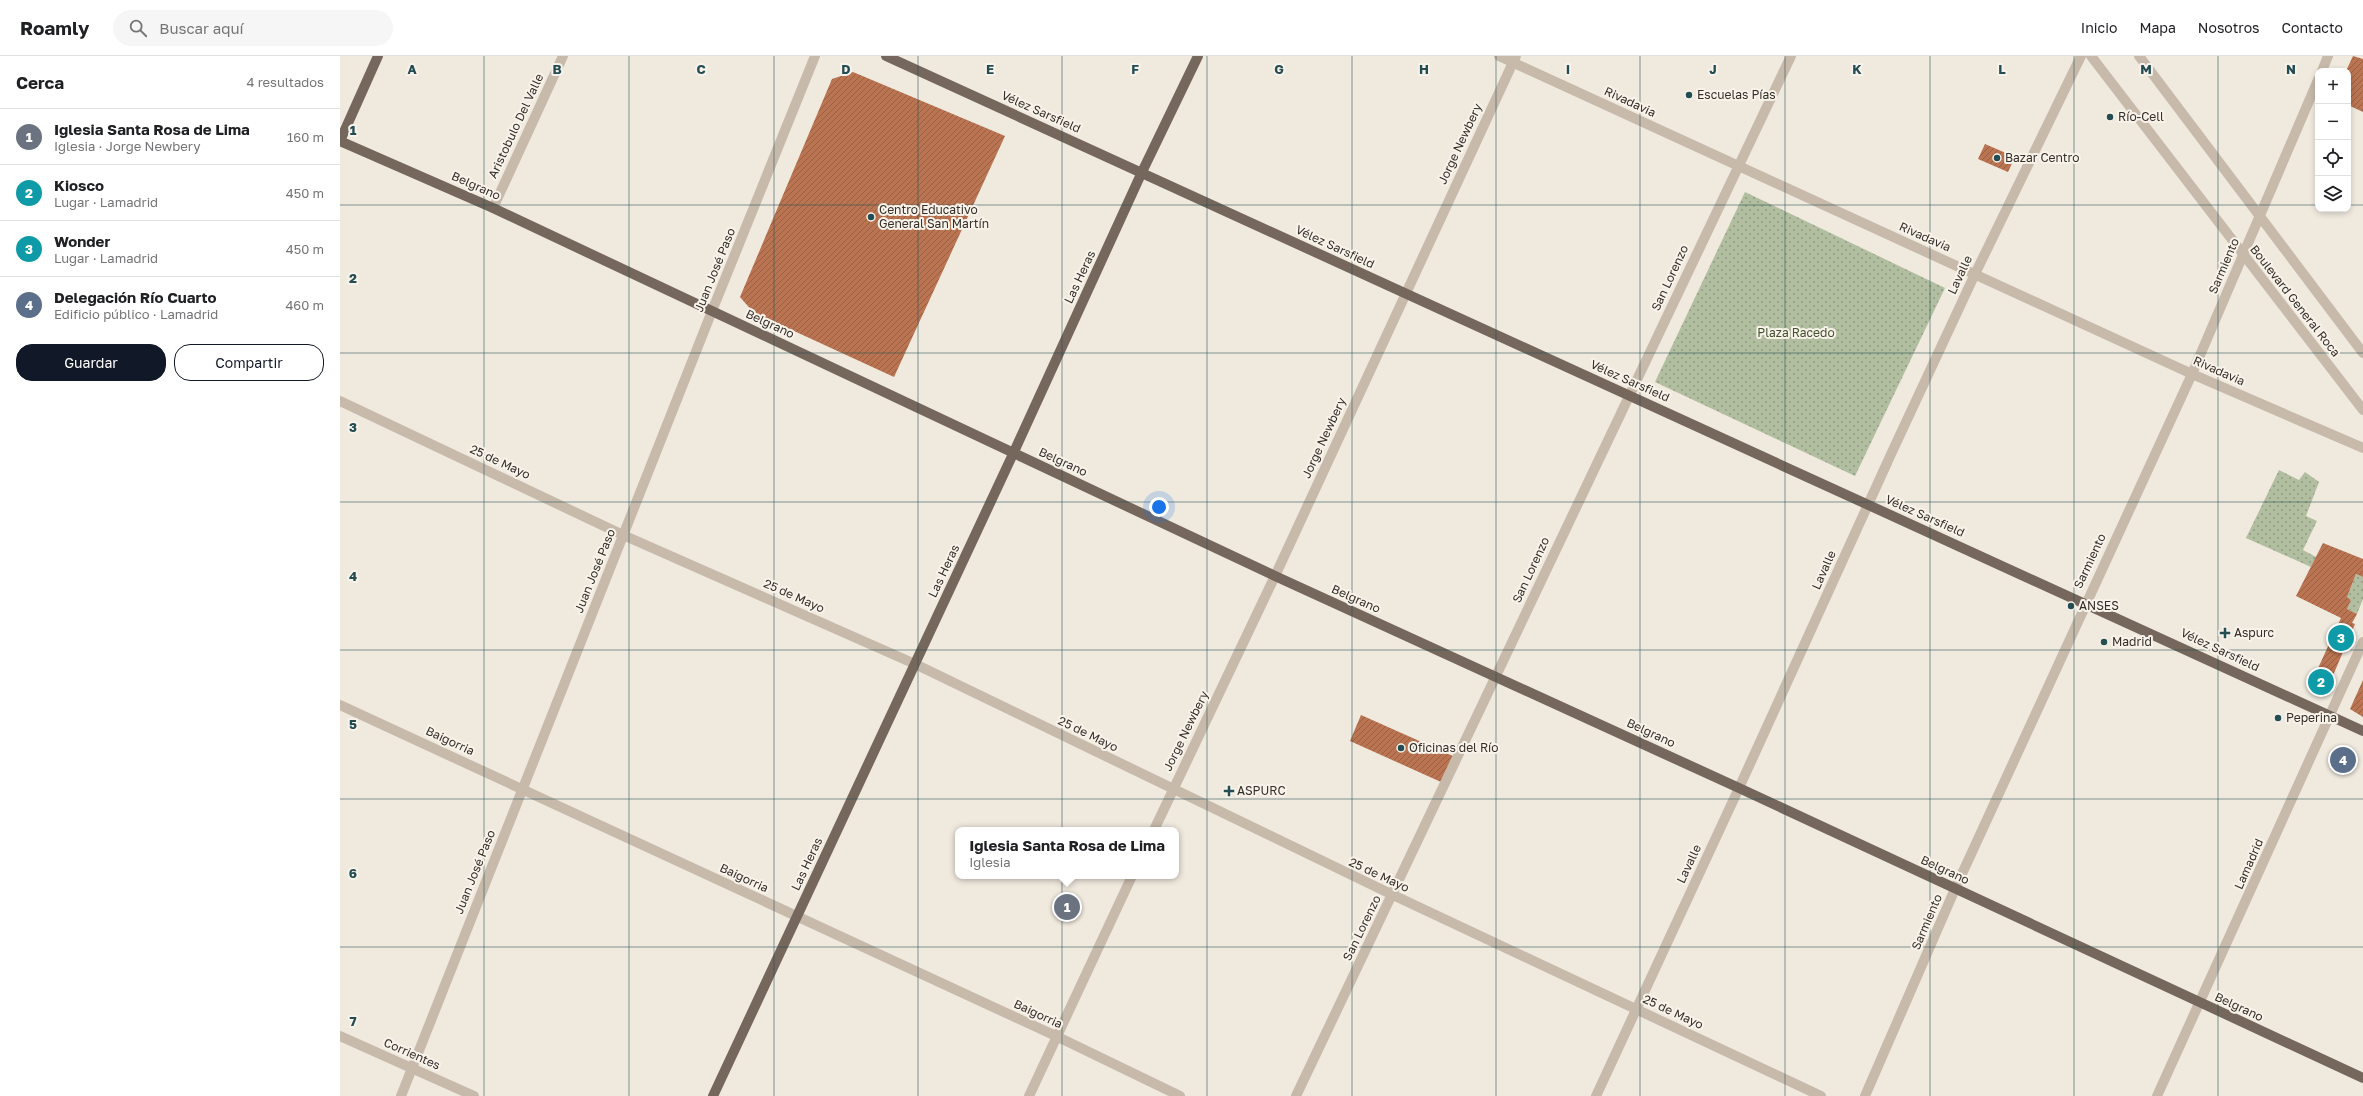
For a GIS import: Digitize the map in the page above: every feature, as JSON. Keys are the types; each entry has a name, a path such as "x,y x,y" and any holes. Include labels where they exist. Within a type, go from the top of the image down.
{"main road":[{"path":"340,141 378,56"},
{"name":"Vélez Sarsfield","path":"886,56 1629,394 2363,731"},
{"name":"Las Heras","path":"713,1096 1013,454 1142,172 1198,56"},
{"name":"Belgrano","path":"340,141 493,208 1275,576 1739,788 2363,1078"}],"street":[{"name":"Aristobulo Del Valle","path":"493,208 563,56"},
{"name":"Juan José Paso","path":"401,1096 712,311 815,56"},
{"name":"Rivadavia","path":"1499,56 1514,59 1737,166 2192,374 2363,448"},
{"name":"San Lorenzo","path":"1296,1096 1393,896 1737,166 1791,56"},
{"name":"Lavalle","path":"1596,1096 1975,274 2081,56"},
{"name":"Boulevard General Roca","path":"2091,56 2363,410"},
{"name":"Boulevard General Roca","path":"2139,56 2363,353"},
{"path":"2323,68 2328,56"},
{"name":"Jorge Newbery","path":"1155,827 1275,576 1514,59"},
{"name":"Sarmiento","path":"1865,1096 1955,889 2085,603 2192,374 2315,87"},
{"name":"25 de Mayo","path":"340,401 623,535 915,664 1393,896 1822,1096"},
{"name":"Lamadrid","path":"2157,1096 2201,1003 2363,642"},
{"name":"Baigorria","path":"340,704 796,917 1058,1037 1180,1096"},
{"path":"1029,1096 1058,1037 1131,879"},
{"name":"Corrientes","path":"340,1036 474,1096"}],"green space":[{"name":"Plaza Racedo","path":"1745,192 1945,288 1855,476 1655,382"},
{"path":"2279,470 2299,480 2305,472 2319,482 2306,516 2317,521 2303,550 2316,557 2311,567 2246,538"},
{"path":"2356,574 2363,577 2363,599 2357,614 2347,609 2351,600 2347,597"}],"building":[{"path":"2353,56 2363,59 2363,112 2351,106 2351,68 2347,68"},
{"name":"Centro Educativo General San Martín","path":"853,72 1005,136 894,377 753,312 740,297 832,79"},
{"name":"Bazar Centro","path":"1985,144 2015,157 2008,172 1978,159"},
{"path":"2323,543 2363,559 2363,577 2356,574 2347,597 2351,600 2347,609 2357,614 2352,623 2355,624 2325,694 2309,688 2341,618 2296,596"},
{"path":"2363,680 2363,717 2350,709"},
{"name":"Oficinas del Río","path":"1361,715 1453,756 1441,782 1350,741"}],"place":[{"name":"Escuelas Pías","path":"1689,95"},
{"name":"Río-Cell","path":"2110,117"},
{"name":"Bazar Centro","path":"1997,158"},
{"name":"Centro Educativo General San Martín","path":"871,217"},
{"name":"ANSES","path":"2071,606"},
{"name":"Aspurc","path":"2225,633"},
{"name":"Wonder","path":"2341,638"},
{"name":"Madrid","path":"2104,642"},
{"name":"Kiosco","path":"2321,682"},
{"name":"Peperina","path":"2278,718"},
{"name":"Oficinas del Río","path":"1401,748"},
{"name":"Delegación Río Cuarto","path":"2343,760"},
{"name":"ASPURC","path":"1229,791"},
{"name":"Iglesia Santa Rosa de Lima","path":"1067,907"}]}
